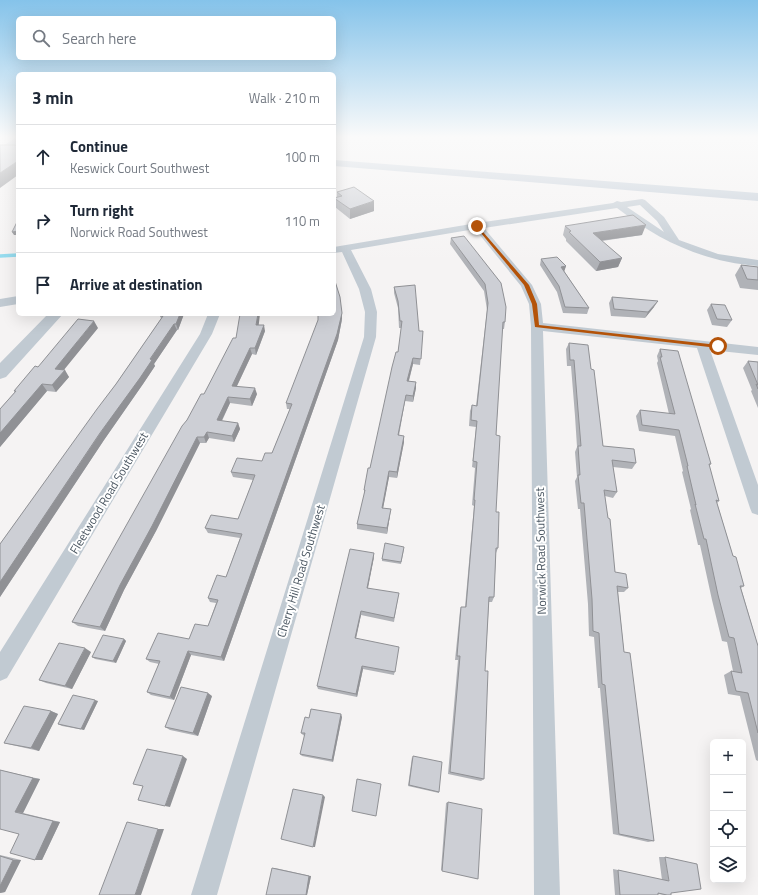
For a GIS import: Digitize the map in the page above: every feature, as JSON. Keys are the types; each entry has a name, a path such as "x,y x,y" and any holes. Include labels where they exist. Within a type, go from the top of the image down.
{"main road":[{"path":"542,180 758,197"}],"street":[{"path":"340,249 617,204 642,202 661,219 676,242"},
{"path":"617,204 642,224 676,242 710,256 758,263"},
{"name":"Norwick Road Southwest","path":"477,226 526,285 535,304 547,895"},
{"name":"Cherry Hill Road Southwest","path":"204,895 370,337 371,312 365,289 340,249"},
{"path":"0,303 16,300"},
{"path":"0,373 54,316"},
{"name":"Fleetwood Road Southwest","path":"0,671 206,334 213,316"},
{"path":"536,326 758,351"},
{"path":"702,345 758,508"}],"building":[{"path":"354,187 374,201 350,209 336,199 336,198 342,196 337,192"},
{"path":"633,215 646,225 593,233 622,258 600,262 569,232 571,231 565,226"},
{"path":"16,224 16,231 12,232"},
{"path":"464,236 501,283 506,307 505,322 503,322 496,435 500,436 496,512 499,512 498,548 496,548 494,597 489,597 485,671 488,671 484,779 450,772 460,656 457,656 461,607 466,607 475,500 477,462 473,461 477,421 471,420 472,405 477,406 488,303 485,284 451,238"},
{"path":"557,257 566,266 561,267 589,308 565,307 559,286 541,259"},
{"path":"741,265 758,267 758,280 747,279"},
{"path":"336,284 340,297 342,313 337,334 221,657 188,651 170,697 147,692 160,661 146,659 158,633 189,639 195,624 208,626 218,600 208,598 217,575 226,577 242,534 205,528 211,515 238,519 255,475 231,472 237,458 262,461 265,453 272,453 292,404 286,403 318,320 318,316 336,316"},
{"path":"415,285 419,331 423,331 421,359 413,358 407,381 416,382 413,396 406,395 398,435 404,436 397,472 389,471 382,508 391,509 387,528 357,524 365,490 368,468 370,468 392,367 396,352 398,352 402,321 400,321 398,301 394,287"},
{"path":"612,297 658,301 648,312 614,309"},
{"path":"711,304 725,305 732,320 717,319"},
{"path":"163,316 179,316 176,324 174,324 150,359 152,360 140,378 100,433 0,582 0,544 116,384"},
{"path":"240,316 258,316 256,325 264,325 255,348 250,348 232,386 255,388 250,399 228,397 217,420 238,423 232,436 207,432 204,437 197,437 120,585 100,627 72,622 182,426 187,420 201,394 204,394 233,338 236,338"},
{"path":"78,319 94,321 55,369 65,370 52,385 42,384 0,433 0,409 35,366 38,367"},
{"path":"569,343 588,345 591,369 594,370 603,446 634,449 636,463 612,460 617,492 604,490 608,518 610,519 615,572 626,574 628,588 617,586 624,652 630,653 654,841 619,834 605,685 602,684 599,633 593,631 592,599 584,503 581,503 578,475 580,475 578,446 581,446 574,360 570,360"},
{"path":"660,349 678,351 711,464 709,464 719,501 716,500 733,556 736,557 744,586 740,586 758,646 758,733 748,693 736,691 731,671 742,673 734,638 729,637 718,595 706,539 704,539 695,504 696,505 679,430 642,425 640,410 675,414 660,357 662,357"},
{"path":"748,361 758,362 758,385"},
{"path":"385,543 404,547 401,562 382,559"},
{"path":"350,549 374,553 367,588 399,593 394,618 361,611 355,638 399,647 395,672 362,666 356,694 317,686"},
{"path":"103,635 124,639 113,661 92,657"},
{"path":"59,643 85,648 65,686 39,680"},
{"path":"181,687 208,693 193,733 165,727"},
{"path":"73,695 95,700 81,729 58,724"},
{"path":"24,706 51,711 31,748 4,743"},
{"path":"311,709 341,714 332,760 300,754 305,733 301,733 305,717 309,718"},
{"path":"147,749 183,756 165,806 138,800 143,786 133,784"},
{"path":"413,756 442,762 439,792 409,785"},
{"path":"0,770 33,778 15,812 53,821 35,860 10,853 19,834 0,829"},
{"path":"357,779 381,784 376,816 352,811"},
{"path":"293,789 323,795 313,847 281,839"},
{"path":"448,802 482,809 478,879 442,871"},
{"path":"127,822 158,829 135,895 99,895"},
{"path":"0,856 13,860 0,886"},
{"path":"665,857 697,864 701,889 671,893 671,895 658,893 658,895 620,895 618,870 669,881"},
{"path":"272,868 309,876 306,895 266,895"}],"waterway":[{"path":"0,256 16,255"}],"route":[{"path":"477,226 512,266 526,285 535,304 536,326 718,346"}]}
